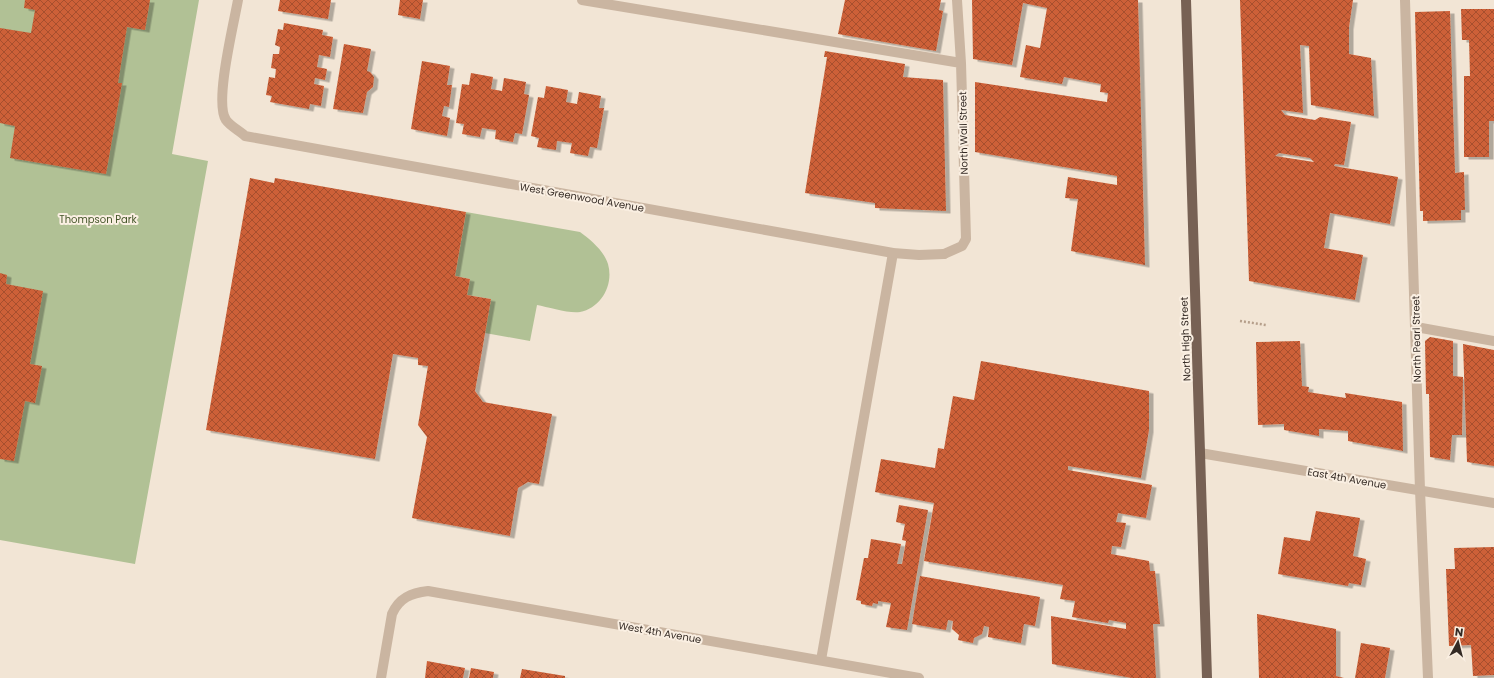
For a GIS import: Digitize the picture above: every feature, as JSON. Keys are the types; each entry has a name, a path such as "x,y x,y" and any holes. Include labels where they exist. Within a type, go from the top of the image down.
{"main road":[{"name":"North High Street","path":"1186,0 1207,678"}],"street":[{"name":"West Greenwood Avenue","path":"238,0 222,92 222,109 226,120 245,136 893,253 919,255 944,254"},
{"path":"582,0 961,63"},
{"name":"North Wall Street","path":"944,254 955,251 962,246 966,239 961,63 957,0"},
{"name":"North Pearl Street","path":"1405,0 1420,490 1428,678"},
{"path":"820,660 893,253"},
{"path":"1416,327 1494,341"},
{"name":"East 4th Avenue","path":"1200,452 1494,503"},
{"name":"West 4th Avenue","path":"381,678 392,614 396,606 403,599 414,593 428,591 919,678"}],"path":[{"path":"1240,321 1266,325"}],"green space":[{"name":"Thompson Park","path":"0,0 199,0 172,154 208,161 135,564 0,540"},
{"path":"466,212 580,232 593,242 600,250 608,264 609,280 600,301 587,310 580,312 565,311 537,305 530,341 485,333 491,299 467,295 470,279 455,276"}],"building":[{"path":"25,0 150,0 145,30 127,27 118,83 122,83 106,174 10,158 15,126 0,123 0,28 31,33 35,10 24,8"},
{"path":"280,0 331,0 328,19 278,11"},
{"path":"400,0 423,0 420,19 398,15"},
{"path":"845,0 941,0 939,10 943,11 936,51 838,34"},
{"path":"972,0 1138,0 1145,265 1071,251 1078,199 1065,198 1068,177 1117,185 1117,176 975,152 975,82 1107,102 1108,93 1100,92 1101,84 1064,77 1062,84 1020,77 1026,45 1040,48 1047,8 1023,3 1012,65 973,59"},
{"path":"1240,0 1353,0 1349,27 1349,54 1371,58 1374,116 1311,105 1309,46 1300,45 1303,113 1281,110 1285,115 1315,120 1320,117 1351,122 1344,165 1335,164 1334,166 1398,177 1390,224 1330,213 1324,248 1363,255 1355,300 1249,281","holes":["1279,153 1310,158 1314,162 1275,156"]},
{"path":"1461,9 1494,9 1494,121 1489,121 1489,157 1464,157 1464,76 1470,76 1469,40 1462,40"},
{"path":"1450,11 1455,173 1464,172 1465,210 1461,210 1461,220 1423,221 1423,211 1420,211 1415,12"},
{"path":"284,23 323,30 322,35 333,37 330,57 319,55 317,67 327,69 325,80 315,78 314,84 324,86 321,106 310,104 309,109 270,102 272,96 266,95 269,77 275,78 276,69 271,68 273,54 279,54 280,47 275,45 278,29 283,30"},
{"path":"344,44 371,49 367,71 374,77 373,87 367,92 363,113 333,109"},
{"path":"825,51 905,64 903,77 943,80 946,211 875,208 875,203 805,193 827,57 824,57"},
{"path":"422,61 450,66 447,85 452,85 449,107 444,106 442,116 450,118 447,136 411,129"},
{"path":"471,73 493,77 491,89 502,91 504,78 526,82 524,94 529,95 522,134 515,133 513,142 495,139 496,130 482,128 480,137 462,134 464,124 456,123 462,84 469,85"},
{"path":"546,86 568,90 566,102 577,104 579,92 601,96 599,108 604,108 597,148 590,147 588,156 570,153 572,143 557,141 556,150 537,147 539,138 531,136 538,97 544,98"},
{"path":"250,178 274,183 275,178 466,212 455,276 470,279 467,295 491,299 475,391 483,402 552,414 539,484 528,482 518,488 510,536 412,518 427,437 418,425 428,366 418,365 418,358 393,354 375,459 206,430"},
{"path":"0,273 7,275 6,284 43,291 30,364 42,366 35,403 25,401 14,461 0,459"},
{"path":"1430,337 1453,341 1453,376 1463,377 1462,435 1452,435 1450,460 1430,457 1429,394 1426,394 1425,341"},
{"path":"1300,341 1302,386 1309,387 1308,392 1346,398 1345,393 1402,402 1403,451 1348,441 1348,431 1319,429 1319,436 1284,430 1284,424 1258,425 1256,342"},
{"path":"1463,344 1494,350 1494,466 1467,462"},
{"path":"981,361 1149,391 1149,430 1141,478 1068,466 1068,470 1152,485 1146,518 1118,513 1116,522 1126,523 1121,547 1112,546 1111,554 1149,561 1150,571 1155,571 1160,624 1153,624 1156,678 1132,678 1052,664 1051,616 1126,629 1126,623 1109,620 1108,623 1072,617 1075,601 1060,599 1063,585 924,561 934,503 875,492 881,459 935,468 938,448 944,449 953,396 974,400"},
{"path":"899,505 928,510 907,630 886,627 891,603 878,601 878,604 873,603 872,606 861,604 861,601 856,600 864,558 868,558 871,539 901,544 897,564 902,564 906,541 902,540 905,524 896,522"},
{"path":"1316,511 1360,518 1353,556 1366,559 1361,585 1349,583 1348,586 1278,574 1284,537 1310,541"},
{"path":"1494,547 1494,675 1473,676 1471,645 1449,646 1446,569 1455,569 1454,548"},
{"path":"920,576 1040,597 1035,626 1024,624 1021,643 988,637 989,627 984,626 982,634 974,638 973,643 958,640 959,635 952,629 953,621 948,620 946,630 912,624"},
{"path":"1257,614 1336,629 1336,676 1344,678 1259,678"},
{"path":"1361,643 1390,648 1385,678 1355,678"},
{"path":"427,661 465,668 463,678 425,678"},
{"path":"471,668 494,672 493,678 469,678"},
{"path":"522,669 565,676 565,678 520,678"}]}
